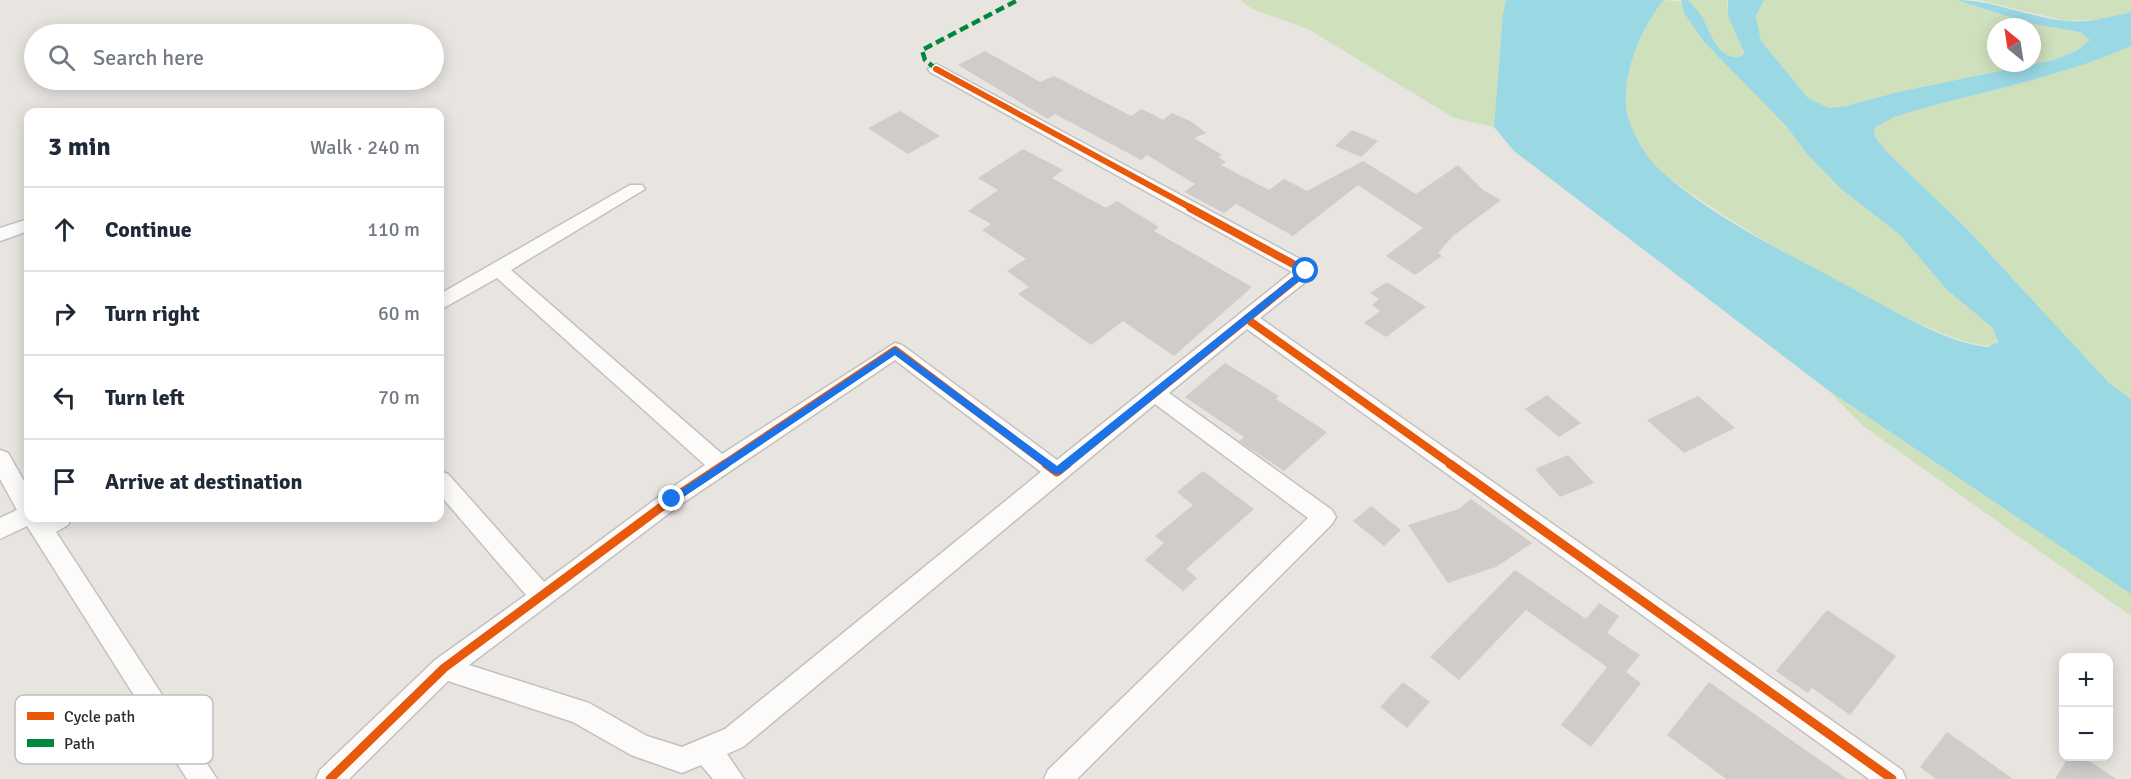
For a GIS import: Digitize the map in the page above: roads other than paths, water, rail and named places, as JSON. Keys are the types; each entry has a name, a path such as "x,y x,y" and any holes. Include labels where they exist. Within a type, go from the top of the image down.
{"street":[{"path":"444,668 580,712 640,746 682,760 734,738 1306,271 936,69"},
{"path":"444,301 636,189"},
{"path":"0,235 24,226"},
{"path":"498,269 721,466"},
{"path":"1247,319 1880,775"},
{"path":"330,779 444,668 721,466 895,350 1057,472"},
{"path":"1058,779 1324,517 1156,394"},
{"path":"0,459 24,496"},
{"path":"444,485 542,596"},
{"path":"0,529 24,521"},
{"path":"41,522 150,695"},
{"path":"706,750 730,779"},
{"path":"194,764 203,779"}],"water":[{"path":"1506,0 1664,0 1638,43 1632,60 1626,95 1631,126 1637,139 1656,166 1706,206 1780,250 1937,332 1971,344 1988,347 1998,342 1993,328 1947,290 1900,235 1840,188 1807,154 1787,127 1704,42 1684,13 1681,0 1688,0 1701,15 1716,44 1727,55 1734,57 1742,56 1744,52 1728,16 1728,0 1764,0 1756,16 1761,41 1808,98 1829,108 1847,106 1898,92 1996,72 2041,72 2041,63 2076,51 2090,40 2080,32 2041,25 2041,18 2013,18 1957,0 1985,3 2067,21 2107,18 2131,12 2131,46 2043,77 1894,117 1874,128 1875,137 1887,152 1967,229 2109,383 2131,399 2131,594 1828,390 1514,151 1494,127"}]}
